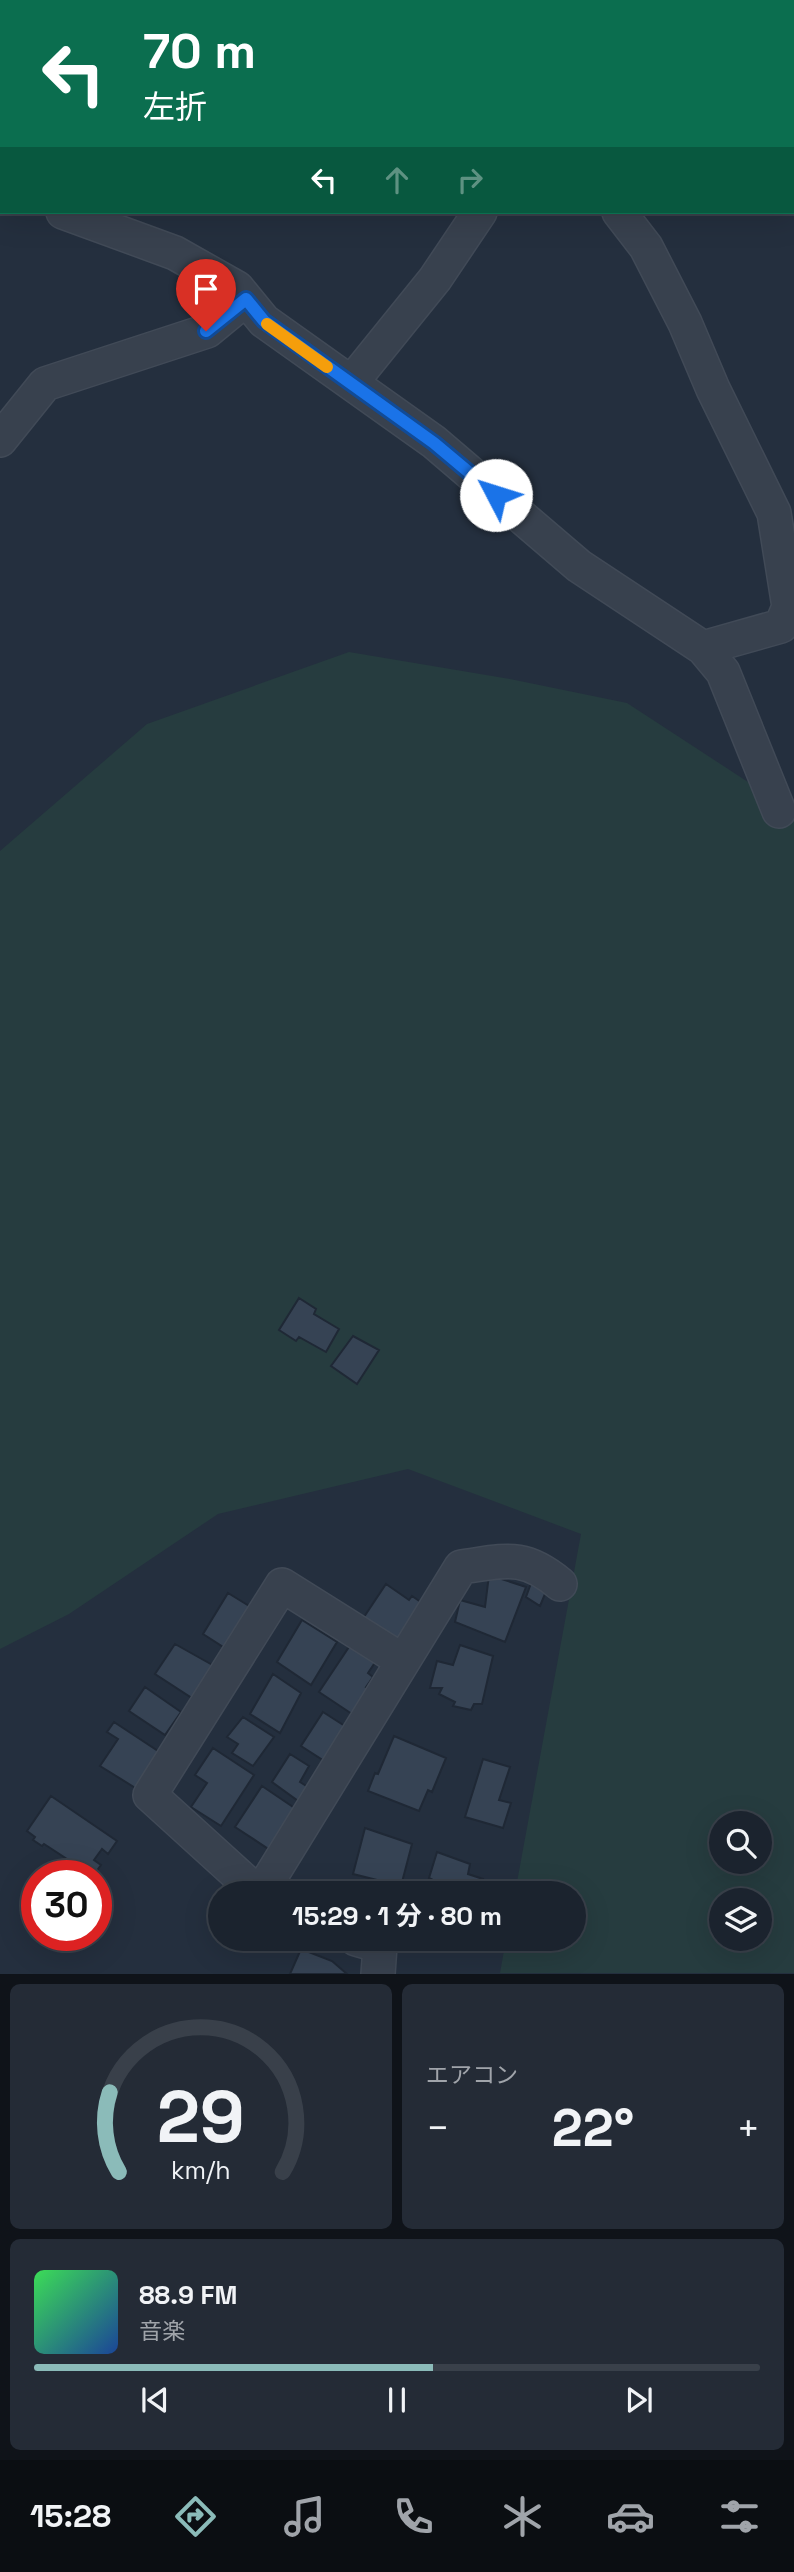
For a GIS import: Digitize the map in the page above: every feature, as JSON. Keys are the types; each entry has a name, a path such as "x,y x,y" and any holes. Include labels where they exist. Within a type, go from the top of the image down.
{"street":[{"path":"68,214 175,253 237,288 264,321 434,443 579,566 703,648 723,671 779,811"},
{"path":"351,383 435,279 479,214"},
{"path":"621,214 646,247 685,323 713,389 774,513 789,607 781,626 703,648"},
{"path":"0,440 45,384 206,331 246,299"},
{"path":"267,1881 461,1567 511,1560 541,1568 560,1584"},
{"path":"245,1881 150,1795 282,1585 403,1661"},
{"path":"378,1973 380,1951"}],"green space":[{"path":"349,652 510,679 627,703 794,812 794,1973 500,1973 504,1951 586,1951 586,1881 517,1881 581,1534 408,1469 218,1514 69,1614 0,1649 0,851 147,724"}],"building":[{"path":"299,1298 316,1309 314,1314 339,1329 326,1352 299,1337 296,1341 279,1330"},
{"path":"353,1336 379,1350 357,1384 331,1366"},
{"path":"489,1575 526,1587 505,1642 455,1622 460,1600 485,1607"},
{"path":"534,1575 550,1582 540,1606 526,1597"},
{"path":"386,1584 409,1600 412,1596 428,1607 397,1647 362,1620"},
{"path":"228,1593 254,1609 228,1650 203,1634"},
{"path":"302,1620 337,1642 311,1685 277,1662"},
{"path":"353,1641 378,1658 368,1673 373,1677 366,1687 370,1689 352,1714 319,1692"},
{"path":"175,1644 216,1667 195,1700 155,1674"},
{"path":"460,1645 493,1656 482,1704 474,1704 471,1710 453,1706 455,1702 439,1694 442,1688 430,1688 437,1661 453,1665"},
{"path":"273,1674 301,1693 280,1733 250,1714"},
{"path":"145,1687 181,1712 165,1735 129,1711"},
{"path":"323,1712 351,1730 329,1764 301,1746"},
{"path":"243,1717 274,1737 253,1766 232,1753 238,1744 227,1737"},
{"path":"114,1722 164,1755 137,1789 100,1766 118,1739 107,1732"},
{"path":"394,1736 446,1758 432,1792 428,1790 419,1811 368,1791"},
{"path":"213,1748 254,1775 221,1826 191,1807 207,1783 195,1775"},
{"path":"290,1754 309,1766 300,1782 311,1789 301,1803 272,1782"},
{"path":"483,1759 510,1767 499,1800 511,1803 503,1828 465,1817"},
{"path":"262,1786 296,1809 270,1850 235,1827"},
{"path":"51,1796 117,1841 108,1854 102,1849 94,1860 68,1860 33,1840 35,1837 27,1831"},
{"path":"365,1828 412,1844 402,1881 381,1881 353,1874"},
{"path":"437,1852 470,1864 468,1874 483,1879 433,1881 429,1878"},
{"path":"300,1951 306,1951 332,1961 347,1974 290,1974"}],"slow traffic":[{"path":"267,324 327,367"}],"route":[{"path":"206,331 246,299 264,321 434,443 496,495"}]}
